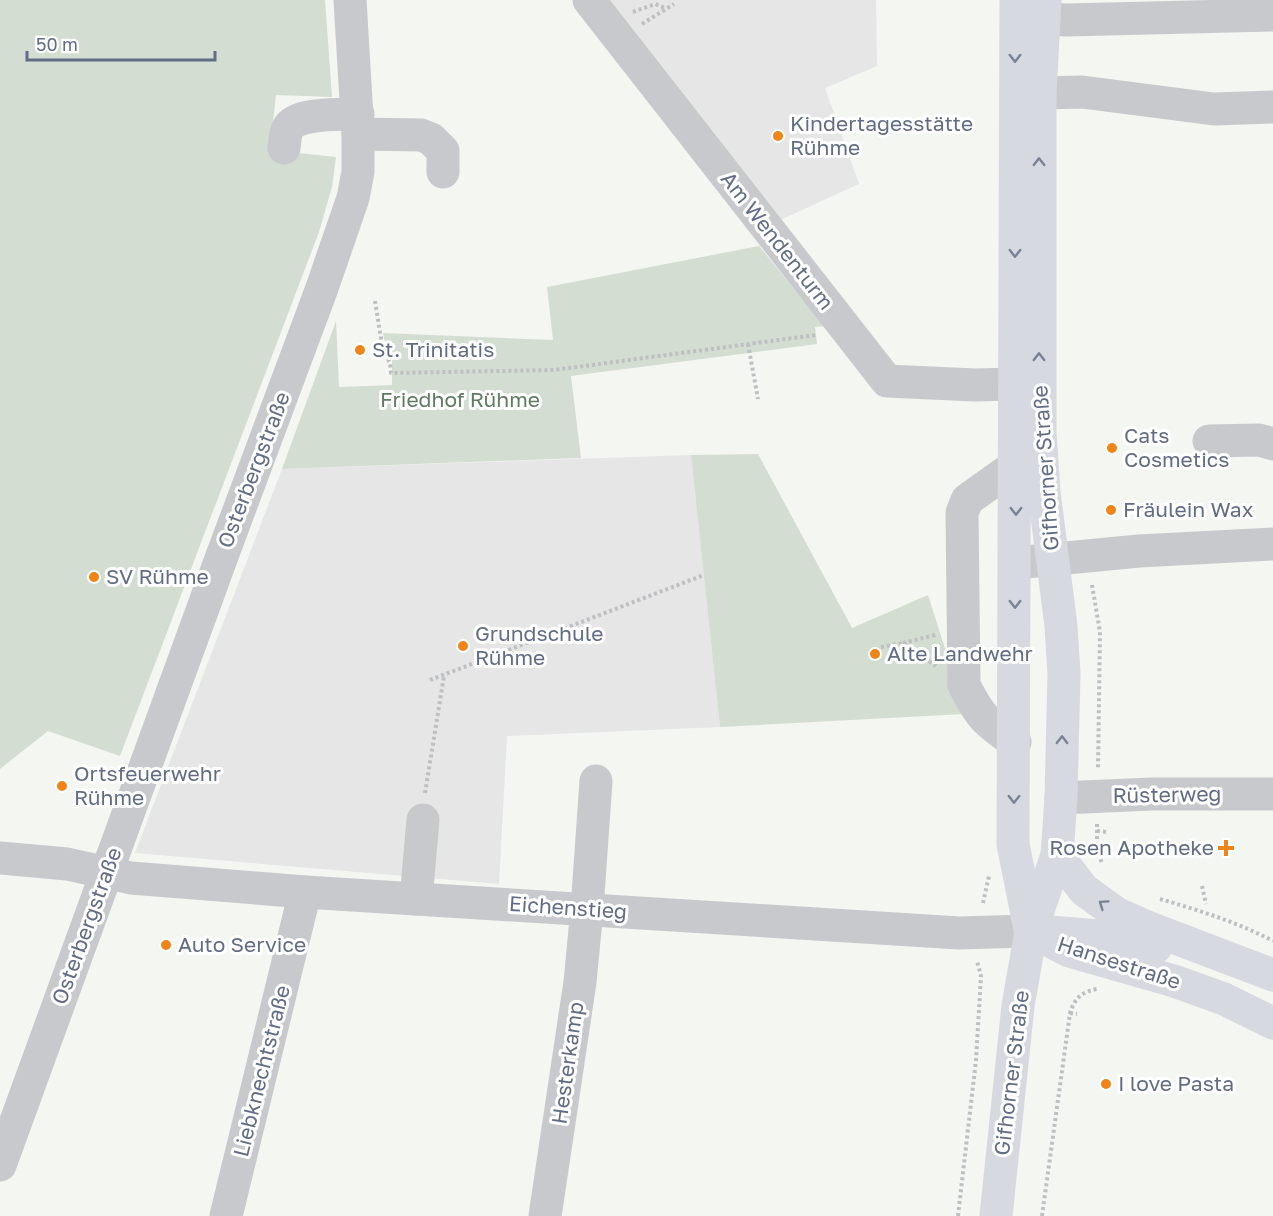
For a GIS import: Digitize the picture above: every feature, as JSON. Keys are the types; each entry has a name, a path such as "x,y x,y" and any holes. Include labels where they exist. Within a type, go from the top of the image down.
{"main road":[{"name":"Gifhorner Straße","path":"1030,9 1015,384 1013,844 1031,931"},
{"name":"Gifhorner Straße","path":"996,1216 1018,1006 1031,931 1057,855 1064,674 1061,626 1068,558 1044,492 1040,432 1040,93 1030,9"},
{"name":"Hansestraße","path":"1057,855 1084,890 1116,913 1273,975"},
{"name":"Hansestraße","path":"1031,931 1112,937 1140,942 1252,981 1273,991"},
{"name":"Hansestraße","path":"1031,931 1069,951 1174,981 1224,999 1273,1023"}],"street":[{"name":"Osterbergstraße","path":"0,1165 353,198 358,172 358,124 350,0"},
{"name":"Am Wendenturm","path":"590,0 887,381 975,385 1015,384"},
{"path":"1030,9 1067,20 1273,15"},
{"path":"1040,93 1082,92 1214,108 1273,108"},
{"path":"284,148 288,128 304,117 358,124 421,135 431,139 442,151 443,172"},
{"path":"1209,441 1259,440 1273,444"},
{"path":"1015,742 977,726 976,710 964,685 962,513 967,500 1016,465"},
{"path":"1015,563 1139,551 1273,544"},
{"name":"Hesterkamp","path":"545,1216 580,982 596,781"},
{"name":"Rüsterweg","path":"1061,798 1273,794"},
{"path":"416,899 424,807"},
{"name":"Eichenstieg","path":"0,858 67,864 130,878 416,899 959,933 1031,931"},
{"name":"Liebknechtstraße","path":"226,1216 305,891"}],"path":[{"path":"625,15 655,4 666,9"},
{"path":"654,17 674,4"},
{"path":"375,301 383,351 390,363 391,373 554,370 819,335"},
{"path":"748,344 758,399"},
{"path":"1068,558 1093,588 1100,632 1097,851 1105,870"},
{"path":"430,680 704,575"},
{"path":"881,647 930,636"},
{"path":"903,643 964,685"},
{"path":"424,807 444,675"},
{"path":"1097,831 1107,832"},
{"path":"1202,886 1206,904"},
{"path":"1152,896 1203,912 1254,931 1273,941"},
{"path":"958,1216 976,1060 981,976 976,960"},
{"path":"1042,1216 1070,1013 1073,1002 1084,991 1103,988"},
{"path":"1070,1013 1077,1014"}],"shaded area":[{"name":"Kindertagesstätte Rühme","path":"607,0 876,0 877,66 825,88 859,184 780,220"},
{"name":"Grundschule Rühme","path":"691,455 720,727 507,736 499,884 135,853 282,469"}],"green space":[{"path":"0,0 325,0 332,97 276,95 270,150 336,157 332,187 319,232 120,756 48,731 0,769"},
{"name":"Friedhof Rühme","path":"759,246 824,326 815,327 817,344 571,376 581,458 282,469 336,321 339,387 392,385 392,357 386,347 383,333 553,340 547,287"},
{"path":"758,454 852,628 928,595 964,714 720,727 691,455"}],"place":[{"name":"Kindertagesstätte Rühme","path":"778,136"},
{"name":"St. Trinitatis","path":"360,350"},
{"name":"Cats Cosmetics","path":"1112,448"},
{"name":"Fräulein Wax","path":"1111,510"},
{"name":"SV Rühme","path":"94,577"},
{"name":"Grundschule Rühme","path":"463,646"},
{"name":"Alte Landwehr","path":"875,654"},
{"name":"Ortsfeuerwehr Rühme","path":"62,786"},
{"name":"Rosen Apotheke","path":"1226,848"},
{"name":"Auto Service","path":"166,945"},
{"name":"I love Pasta","path":"1106,1084"}]}
